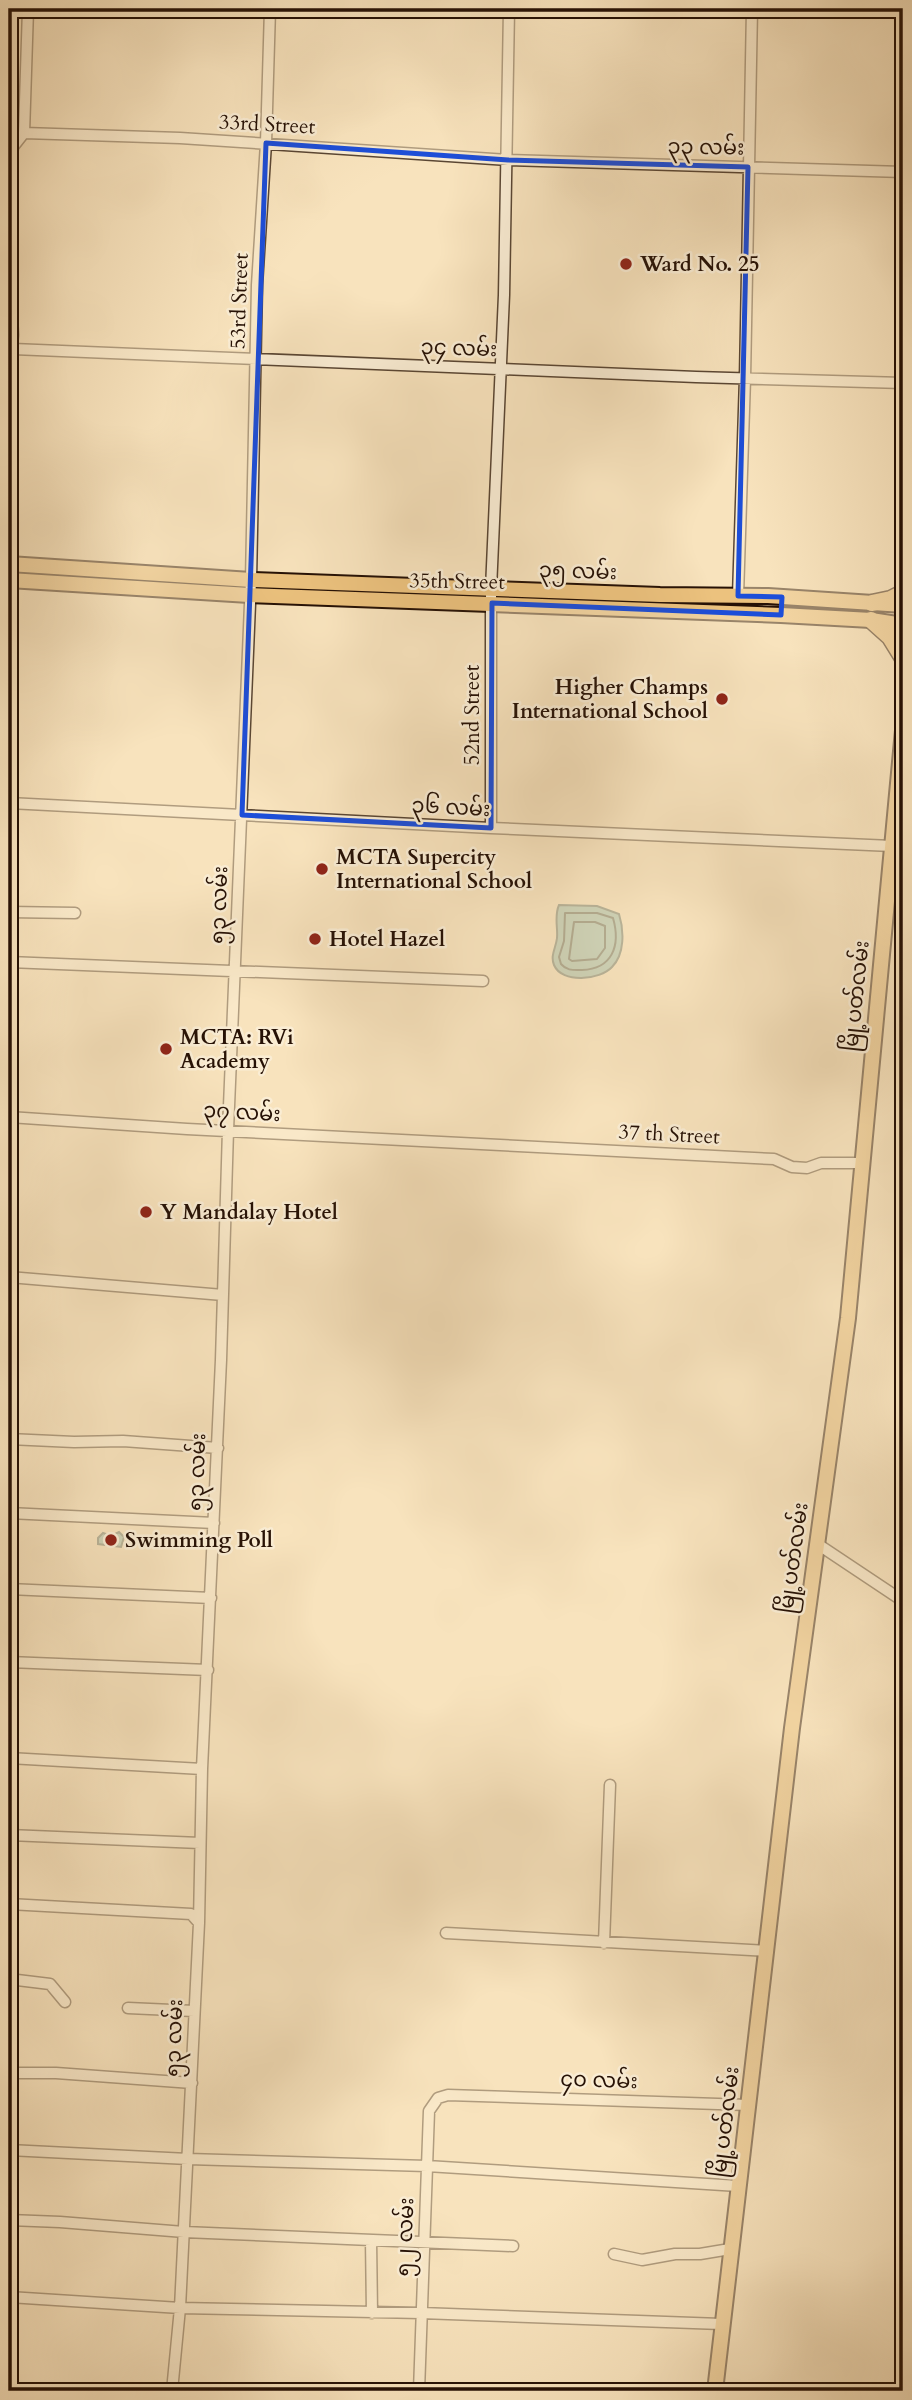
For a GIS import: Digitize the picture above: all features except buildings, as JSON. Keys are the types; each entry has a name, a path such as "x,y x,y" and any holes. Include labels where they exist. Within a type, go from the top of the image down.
{"highway":[{"path":"872,603 903,593"},
{"path":"871,620 890,637 903,658"}],"main road":[{"path":"9,564 251,580"},
{"name":"35th Street","path":"9,580 249,595 491,596 871,620 903,625"},
{"name":"၃၅ လမ်း","path":"251,580 491,596 738,596 903,605"},
{"path":"781,615 782,597"},
{"name":"မြို့ပတ်လမ်း","path":"715,2391 792,1728 848,1318 861,1163 898,847 903,730"}],"street":[{"path":"9,176 13,147 24,133 28,9"},
{"name":"53rd Street","path":"249,595 257,285 266,143 270,9"},
{"name":"52nd Street","path":"491,828 491,596 508,160 509,9"},
{"path":"738,596 752,9"},
{"name":"33rd Street","path":"24,133 266,143 508,160"},
{"name":"၃၃ လမ်း","path":"508,160 903,172"},
{"path":"9,266 13,349 9,380"},
{"name":"၃၄ လမ်း","path":"13,349 903,383"},
{"path":"9,573 9,587"},
{"name":"၅၃ လမ်း","path":"172,2391 180,2308 199,1923 202,1769 218,1448 249,595"},
{"name":"၃၆ လမ်း","path":"9,803 898,847"},
{"path":"9,912 75,912"},
{"path":"9,962 483,981"},
{"name":"၃၇ လမ်း","path":"9,1117 473,1144"},
{"name":"37 th Street","path":"473,1144 774,1159 792,1167 807,1168 821,1163 861,1163"},
{"path":"9,1277 223,1295"},
{"path":"9,1439 123,1441 218,1448"},
{"path":"9,1513 214,1523"},
{"path":"816,1543 903,1601"},
{"path":"9,1589 211,1598"},
{"path":"9,1661 208,1670"},
{"path":"9,1758 202,1769"},
{"path":"604,1943 610,1785"},
{"path":"9,1835 200,1843"},
{"path":"9,1904 191,1914 199,1923"},
{"path":"446,1933 768,1951"},
{"path":"9,1979 50,1984 65,2002"},
{"path":"128,2008 194,2011"},
{"path":"9,2073 55,2073 192,2083"},
{"name":"၄၀ လမ်း","path":"448,2095 748,2105"},
{"name":"၅၂ လမ်း","path":"419,2391 429,2111 438,2098 448,2095"},
{"path":"9,2150 188,2159 427,2165 738,2186"},
{"path":"9,2220 184,2232 513,2246"},
{"path":"371,2240 372,2313"},
{"path":"614,2254 642,2260 663,2255 700,2255 730,2249"},
{"path":"9,2297 180,2308 421,2313 721,2324"}],"highlighted area":[{"path":"266,143 508,160 748,167 738,596 782,597 781,615 492,603 491,828 242,815"}],"water":[{"path":"559,905 597,906 619,914 622,927 621,949 612,967 599,975 582,978 558,971 553,958"},
{"name":"Swimming Poll","path":"119,1532 124,1537 121,1547 98,1544 98,1538 103,1533 111,1536"}],"place":[{"name":"Ward No. 25","path":"626,264"},
{"name":"Higher Champs International School","path":"722,699"},
{"name":"MCTA Supercity International School","path":"322,869"},
{"name":"Hotel Hazel","path":"315,939"},
{"name":"MCTA: RVi Academy","path":"166,1049"},
{"name":"Y Mandalay Hotel","path":"146,1212"},
{"name":"Swimming Poll","path":"111,1540"}]}
